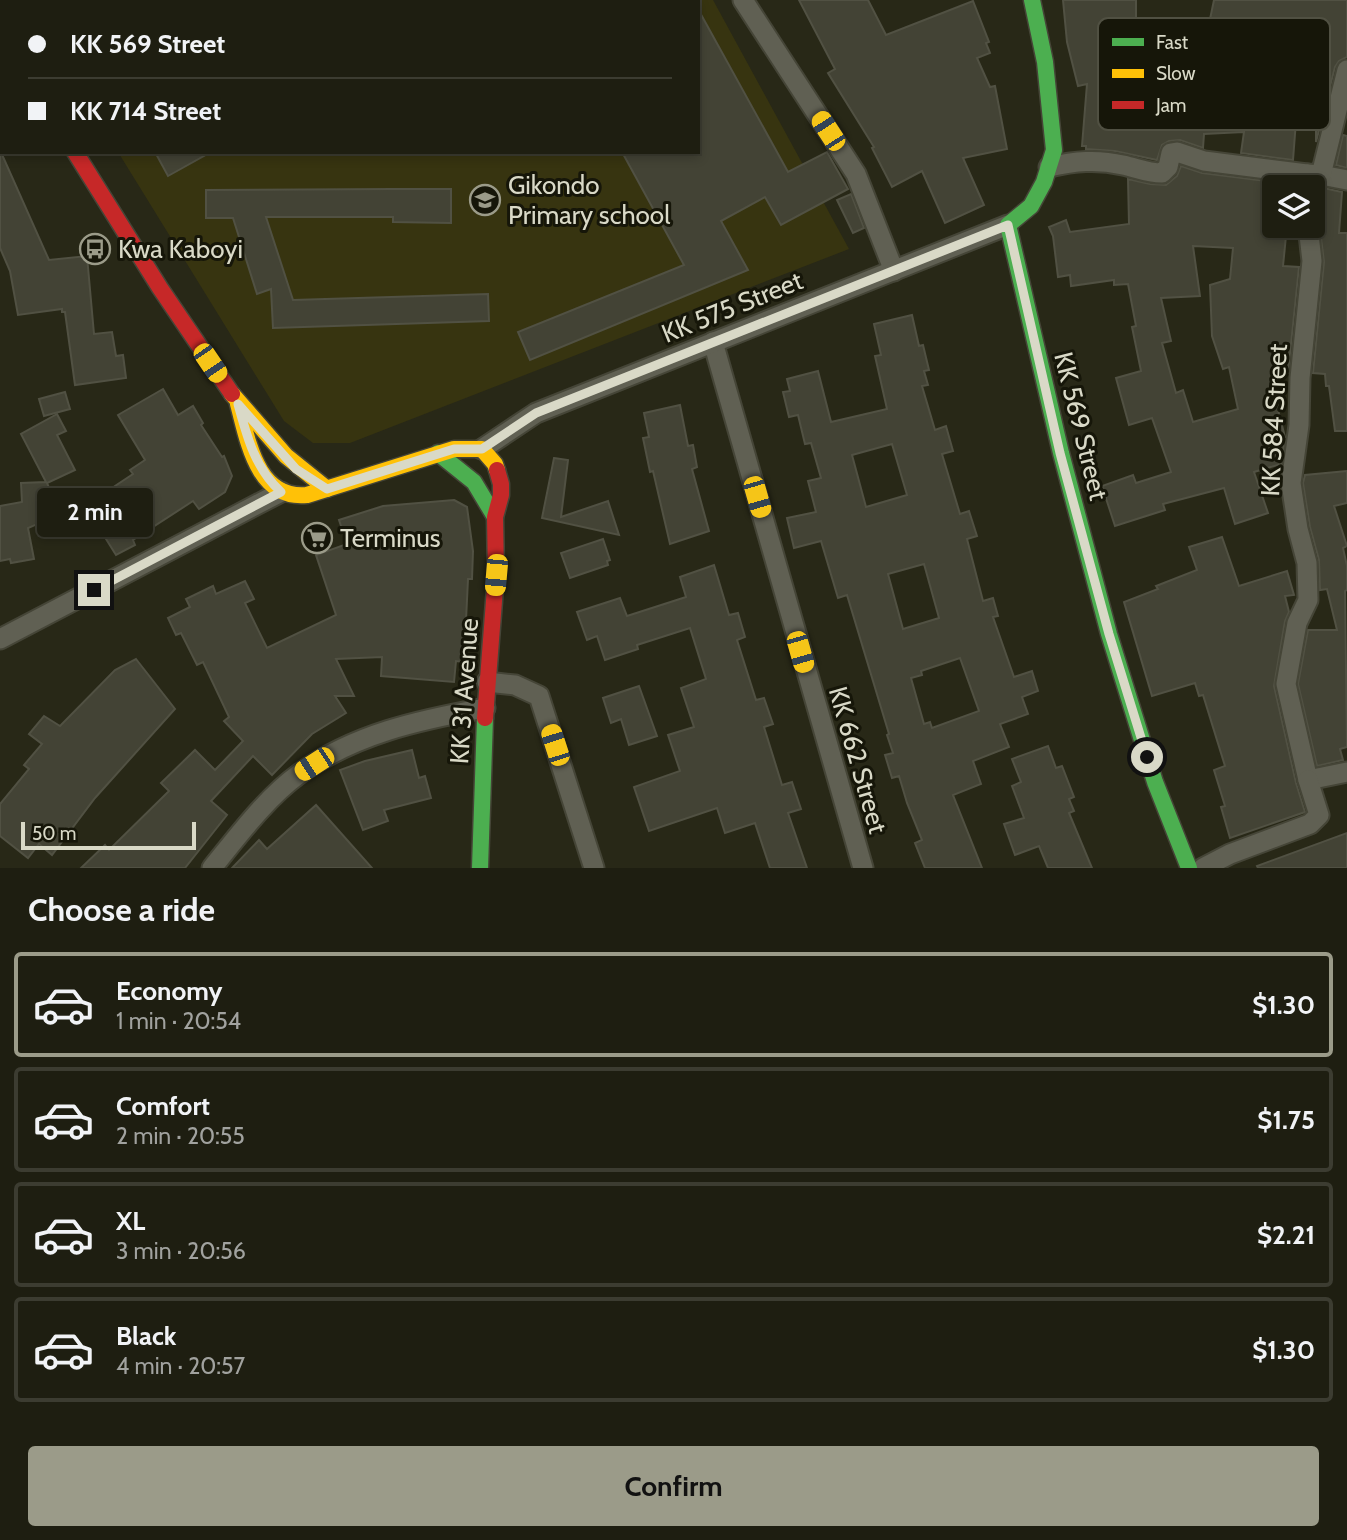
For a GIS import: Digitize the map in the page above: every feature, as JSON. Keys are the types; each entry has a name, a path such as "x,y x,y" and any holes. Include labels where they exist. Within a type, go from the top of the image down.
{"main road":[{"path":"1008,225 1031,206 1044,182 1054,150 1045,62 1032,0"},
{"path":"76,154 154,279 238,404 296,469 327,489"},
{"name":"KK 569 Street","path":"1008,225 1060,453 1109,634 1155,782 1189,868"},
{"path":"238,404 253,455 270,482 281,492 293,496 307,495 438,453 469,447 482,449"},
{"name":"KK 31 Avenue","path":"480,868 485,708 496,575 495,517 501,495 495,464 482,449"},
{"name":"KK 31 Avenue","path":"438,453 474,482 495,517"}],"street":[{"path":"744,0 856,174 894,271"},
{"path":"1330,123 1347,71"},
{"path":"1313,175 1328,130"},
{"path":"1049,167 1073,161 1094,160 1144,172 1162,173 1168,167 1171,153 1177,152 1205,161 1288,175"},
{"path":"1325,179 1347,180"},
{"name":"KK 575 Street","path":"482,449 536,413 1008,225"},
{"name":"KK 584 Street","path":"1203,868 1230,854 1310,824 1319,815 1308,780 1286,684 1297,623 1308,600 1307,563 1298,529 1291,483 1299,425 1300,378 1312,261 1309,238"},
{"name":"KK 662 Street","path":"713,342 863,868"},
{"path":"0,639 281,492"},
{"path":"487,682 515,685 539,696 594,868"},
{"path":"212,868 251,820 297,775 331,753 364,737 485,708"},
{"path":"1308,780 1347,772"}],"shaded area":[{"name":"Gikondo Primary school","path":"700,0 713,0 849,249 350,443 313,443 284,421 119,154 700,154"}],"building":[{"path":"799,0 868,0 886,35 973,1 989,42 986,43 990,53 977,58 990,87 995,86 1007,149 963,158 984,205 945,223 922,171 892,187 872,148 874,147 828,73 835,69"},
{"path":"1063,0 1136,0 1136,18 1098,18 1098,130 1295,130 1293,160 1241,153 1244,132 1204,134 1203,148 1180,140 1169,141 1162,145 1157,160 1115,151 1086,149 1086,146 1082,146 1087,84 1078,86 1067,42"},
{"path":"1214,0 1347,0 1347,57 1335,67 1330,87 1330,18 1210,18"},
{"path":"700,13 788,172 827,152 848,189 781,225 765,197 721,221 748,270 530,360 518,332 684,265 623,154 700,154"},
{"path":"1343,135 1347,136 1347,168 1336,165"},
{"path":"2,154 49,260 87,256 94,334 112,332 116,356 123,355 126,378 75,385 65,312 62,312 62,309 18,315 10,271 0,248"},
{"path":"156,154 207,154 168,176"},
{"path":"1181,166 1202,173 1262,180 1262,238 1286,238 1283,266 1299,267 1288,373 1274,372 1284,404 1277,406 1285,437 1282,438 1284,446 1281,464 1254,472 1268,513 1235,524 1224,488 1163,504 1165,510 1115,526 1102,486 1133,475 1136,483 1171,472 1152,418 1129,425 1116,378 1141,371 1132,327 1136,326 1128,284 1114,285 1114,280 1071,286 1070,275 1058,277 1053,236 1049,227 1066,220 1070,232 1129,224 1128,179 1166,185 1177,176","holes":["1193,246 1233,248 1230,279 1210,285 1212,336 1223,369 1229,367 1238,409 1193,422 1183,390 1176,393 1162,343 1171,341 1161,298 1200,296"]},
{"path":"1325,188 1342,192 1339,233 1347,233 1347,431 1335,431 1325,374 1313,373 1324,262 1321,238 1325,238"},
{"path":"451,189 451,223 393,222 393,217 266,217 293,300 488,294 489,321 273,328 271,289 257,294 233,218 206,218 206,190"},
{"path":"851,194 864,228 853,233 837,200"},
{"path":"912,315 919,346 923,345 929,370 924,371 928,385 922,386 935,430 946,426 953,451 942,454 960,514 969,511 977,536 967,539 983,601 993,598 998,616 993,617 1014,677 1032,671 1038,691 1022,697 1028,714 1000,724 1009,747 973,761 981,784 953,795 982,868 925,868 915,843 922,840 899,776 892,778 885,755 893,753 887,735 889,734 847,595 838,598 821,541 794,548 787,518 816,512 808,481 821,478 811,443 805,444 798,415 789,417 783,392 790,391 787,379 818,371 831,422 887,409 875,356 881,355 874,324","holes":["892,444 907,495 866,507 852,455","924,564 939,618 903,629 888,574","960,658 979,711 932,728 930,722 924,724 911,678 922,675 921,671"]},
{"path":"163,389 178,415 193,406 203,423 201,425 222,457 224,456 232,476 225,492 199,509 193,501 133,540 135,545 116,555 96,523 127,504 115,486 133,474 130,470 145,460 118,415"},
{"path":"65,392 70,409 44,416 39,399"},
{"path":"680,405 688,446 693,445 697,467 692,469 709,531 670,544 643,438 649,437 644,413"},
{"path":"57,414 66,431 57,435 75,470 47,483 60,514 28,528 34,559 11,563 10,559 0,561 0,506 22,502 21,483 46,482 21,434"},
{"path":"554,458 568,460 561,517 608,501 619,535 542,518"},
{"path":"1347,471 1347,503 1334,506 1347,546 1343,548 1347,566 1347,747 1340,749 1343,760 1317,766 1298,684 1308,630 1337,630 1327,589 1320,590 1319,560 1303,483 1305,475"},
{"path":"454,500 467,507 473,551 472,579 468,579 464,662 456,661 454,682 381,676 382,657 336,659 354,696 335,696 346,713 312,734 272,775 253,756 211,801 227,815 185,868 81,868 105,845 109,850 169,791 161,783 195,750 215,770 243,741 224,721 229,717 203,662 197,665 181,633 176,635 168,618 190,607 186,599 213,586 216,594 245,581 254,599 245,603 267,648 336,615 316,555 347,544 339,520 383,506"},
{"path":"1222,537 1239,586 1287,571 1294,595 1285,596 1289,612 1285,621 1274,686 1305,812 1230,838 1221,807 1225,806 1214,770 1225,766 1203,695 1199,696 1195,683 1152,696 1124,602 1197,570 1189,547"},
{"path":"603,539 610,560 607,561 608,565 570,578 561,553"},
{"path":"714,565 729,615 738,613 745,637 737,640 756,700 764,698 773,724 764,727 782,785 792,782 801,809 788,813 807,868 770,868 755,823 725,833 717,808 649,831 634,787 680,771 668,735 694,727 681,688 706,679 690,628 637,645 638,649 605,660 597,636 587,640 577,612 620,598 627,616 686,597 680,577"},
{"path":"136,659 175,709 95,798 52,855 39,844 28,858 0,836 0,804 29,769 24,765 42,744 29,734 44,716 60,726 115,670"},
{"path":"639,686 657,736 629,745 621,719 611,723 603,698"},
{"path":"1048,746 1056,768 1062,766 1074,797 1069,799 1074,811 1069,813 1092,868 1048,868 1039,846 1015,855 1004,824 1024,818 1012,786 1021,782 1012,759"},
{"path":"412,750 419,778 425,776 431,798 384,810 388,821 363,830 340,770"},
{"path":"316,805 372,868 232,868 259,840 267,849"},
{"path":"1347,833 1347,868 1257,866"}],"traffic: fast":[{"path":"1032,0 1045,62 1054,150 1044,182 1031,206 1008,225 1061,453 1109,634 1155,782 1189,868"},
{"path":"438,453 474,482 495,517"},
{"path":"480,868 485,718"}],"traffic: slow":[{"path":"232,394 286,456 327,489"},
{"path":"238,404 258,465 266,478 277,488 290,494 307,495 454,449 482,449 497,470"}],"traffic: jam":[{"path":"76,154 160,288 232,394"},
{"path":"485,718 496,575 495,517 501,495 497,470"}],"place":[{"name":"Gikondo Primary school","path":"485,200"},
{"name":"Kwa Kaboyi","path":"95,249"},
{"name":"Terminus","path":"317,538"}],"route":[{"path":"94,590 281,492 270,482 253,455 238,404 296,469 327,489 438,453 469,447 482,449 536,413 1008,225 1060,453 1109,634 1147,757"}]}
